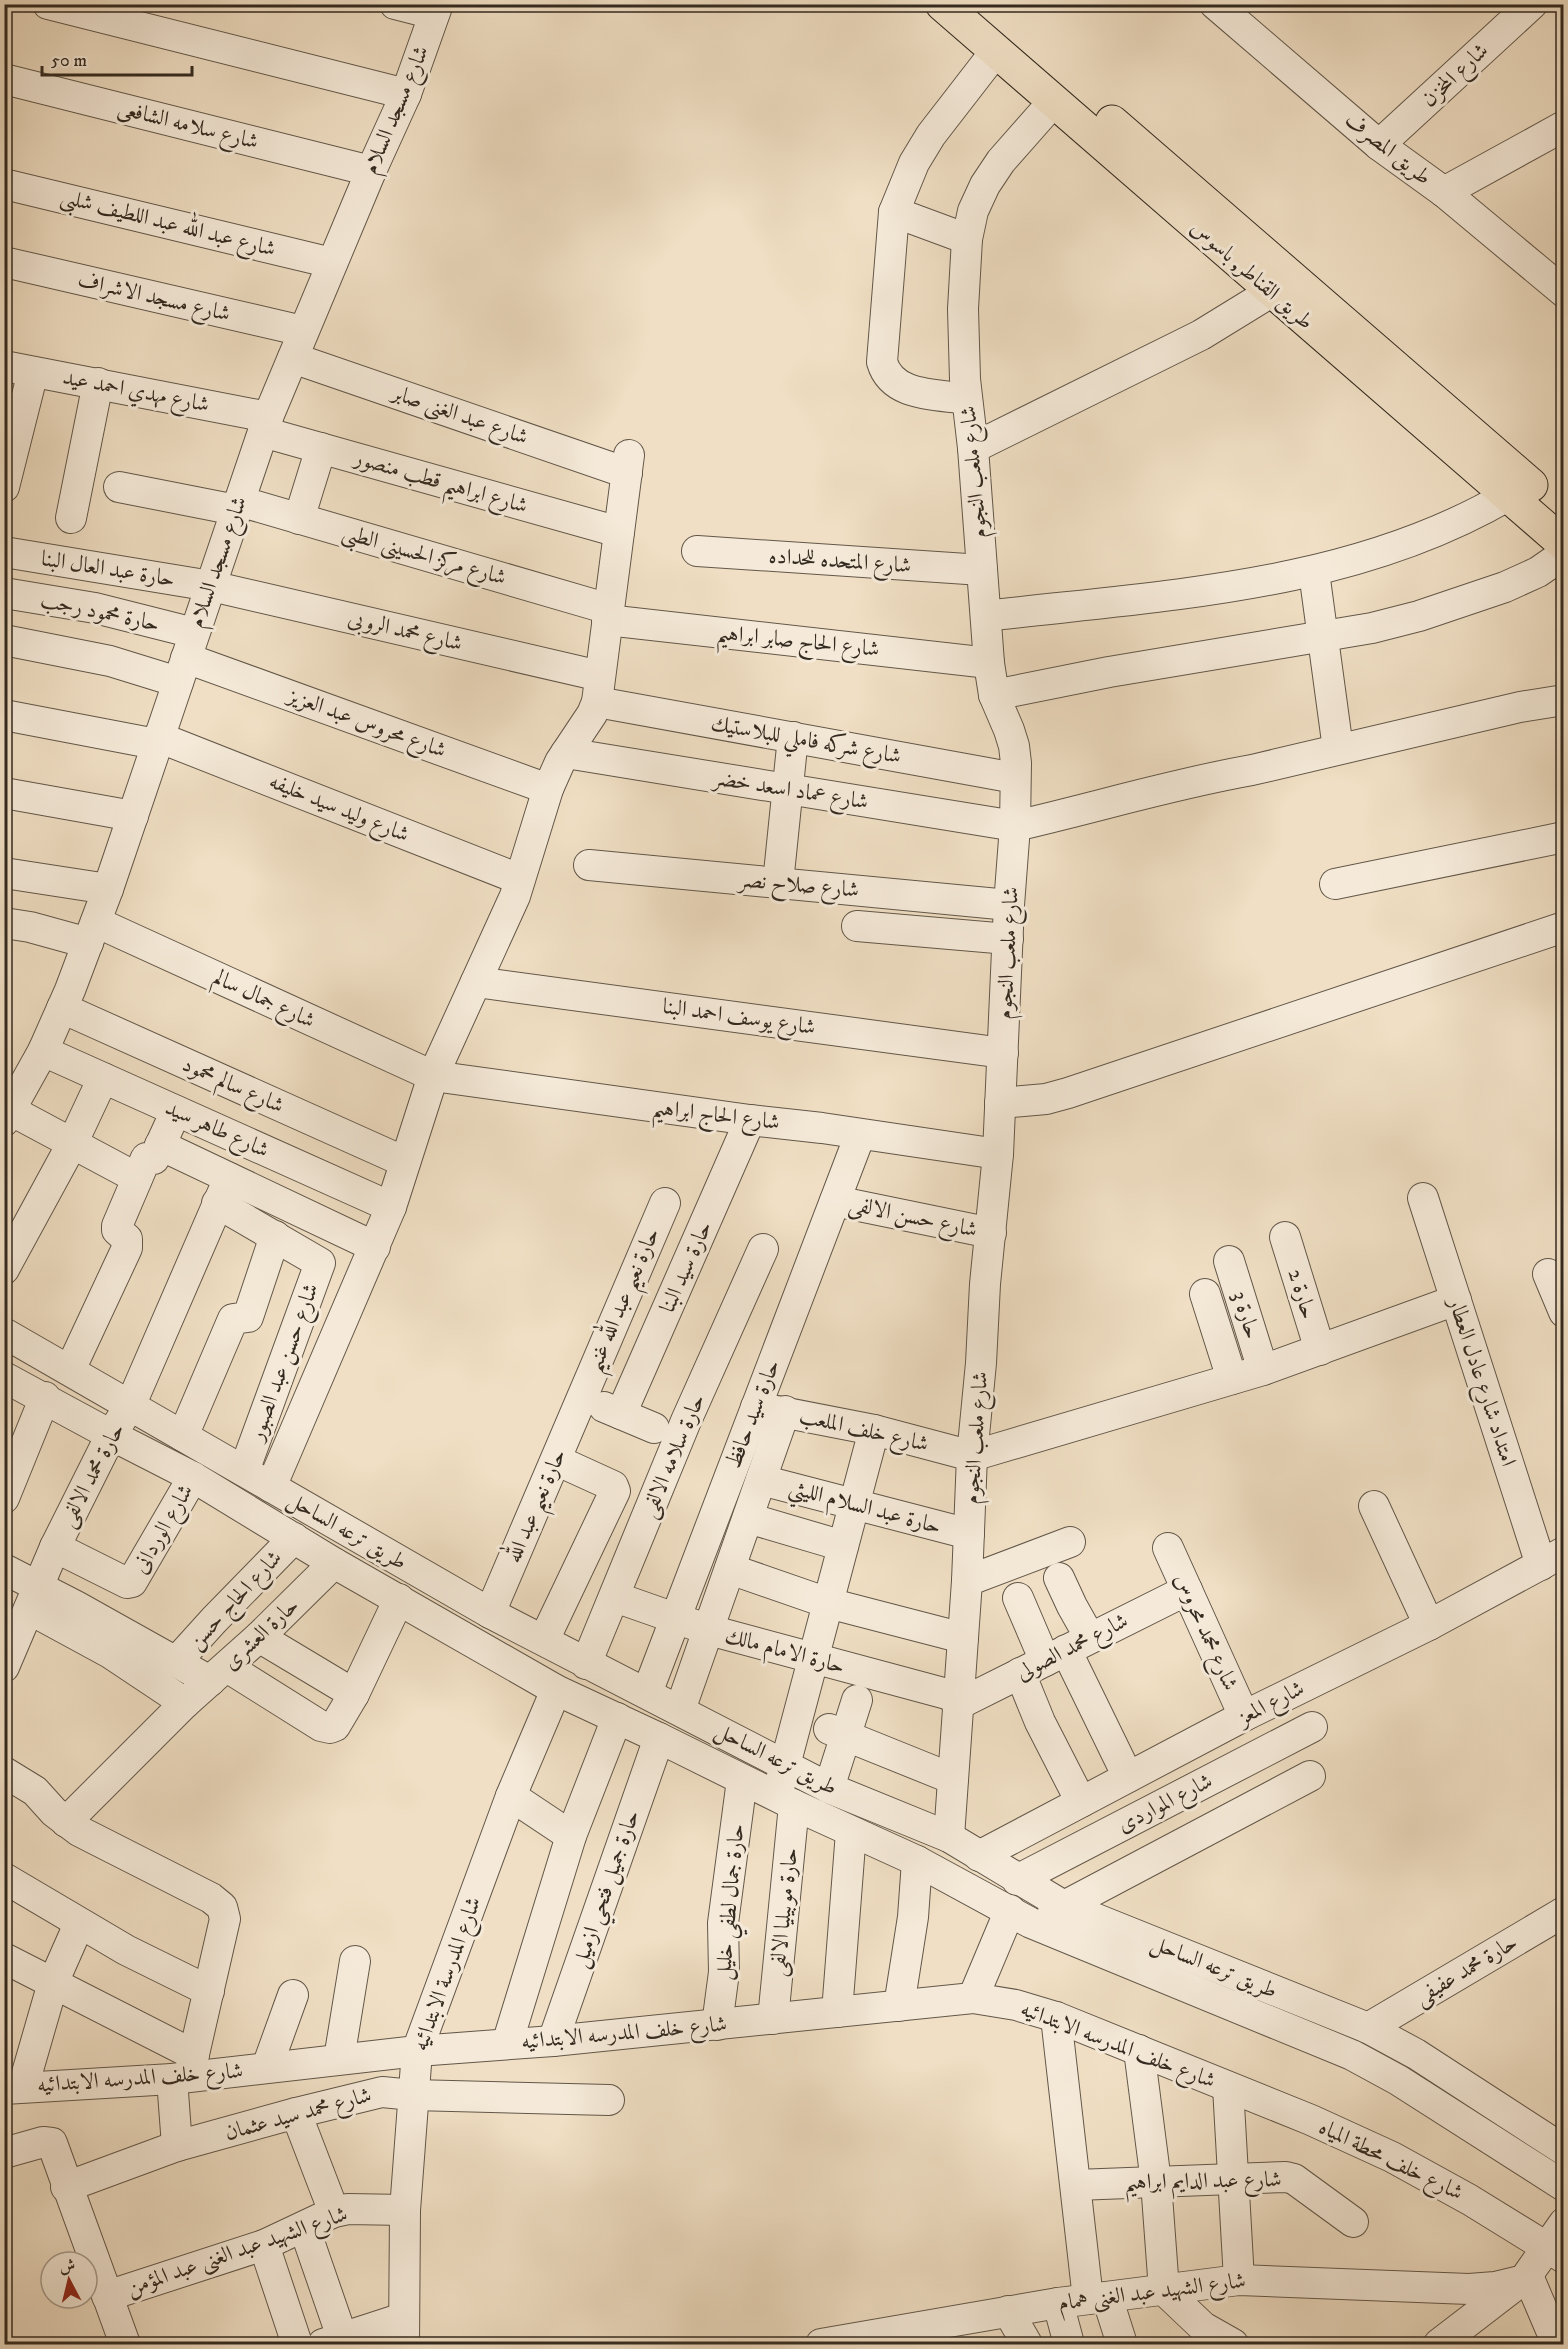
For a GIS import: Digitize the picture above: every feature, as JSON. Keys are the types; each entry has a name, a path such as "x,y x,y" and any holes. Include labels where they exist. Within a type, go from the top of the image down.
{"main road":[{"name":"طريق القناطر, باسوس","path":"942,4 1563,544"},
{"name":"طريق القناطر, باسوس","path":"976,4 1563,514"}],"street":[{"path":"48,4 406,94"},
{"path":"395,4 436,9"},
{"name":"طريق المصرف","path":"1215,4 1379,145 1444,192 1562,289"},
{"name":"شارع المخزن","path":"1379,145 1532,4"},
{"name":"شارع مسجد السلام","path":"7,1116 43,1051 92,932 266,425 332,263 406,94 436,9"},
{"path":"967,399 904,389 885,373 882,362 894,212 914,164 931,135 996,51"},
{"name":"شارع سلامه الشافعى","path":"4,79 371,171"},
{"name":"شارع ملعب النجوم","path":"949,1837 967,1581 972,1456 981,1364 985,1284 998,1154 1009,904 1016,826 1016,763 1012,738 994,695 989,663 973,448 967,399 963,309 967,239 973,211 984,185 1001,161 1054,101"},
{"path":"1444,192 1563,126"},
{"name":"شارع عبد الله عبد اللطيف شلبى","path":"4,184 332,263"},
{"path":"894,212 967,239"},
{"name":"شارع مسجد الاشراف","path":"4,262 298,345"},
{"path":"973,448 1201,335 1271,292"},
{"name":"شارع عبد الغنى صابر","path":"298,345 628,464 619,532"},
{"name":"شارع مهدي احمد عيد","path":"4,366 99,383 266,425"},
{"path":"4,487 33,372"},
{"path":"70,518 99,383"},
{"name":"شارع ابراهيم قطب منصور","path":"266,425 321,448 619,532"},
{"path":"299,519 321,448"},
{"name":"شارع مركز الحسينى الطبى","path":"119,487 238,506 299,519 608,614"},
{"path":"986,616 1218,589 1314,572 1361,559 1432,534 1480,512 1509,495"},
{"path":"271,1487 391,1207 433,1076 515,896 548,789 566,753 592,714 598,689 619,532"},
{"name":"شارع المتحده للحداده","path":"697,551 982,570"},
{"name":"حارة عبد العال البنا","path":"4,552 211,586"},
{"path":"994,695 1109,672 1322,638 1419,616 1505,587 1538,572 1563,554"},
{"path":"1314,572 1338,749"},
{"name":"شارع محمد الروبى","path":"211,586 598,689"},
{"name":"حارة محمود رجب","path":"4,593 95,608 186,658"},
{"name":"شارع الحاج صابر ابراهيم","path":"608,614 989,663"},
{"path":"4,640 110,662 186,658"},
{"name":"شارع محروس عبد العزيز","path":"186,658 548,789"},
{"name":"شارع شركه فاملي للبلاستيك","path":"598,689 793,737 1015,778"},
{"path":"1016,826 1520,707 1563,700"},
{"name":"شارع وليد سيد خليفه","path":"4,715 158,740 519,879"},
{"path":"778,883 793,737"},
{"name":"شارع عماد اسعد خضر","path":"566,753 1016,826"},
{"path":"4,793 133,816"},
{"path":"1335,884 1563,837"},
{"name":"شارع صلاح نصر","path":"589,865 1009,904"},
{"path":"4,873 108,889"},
{"name":"شارع جمال سالم","path":"4,923 92,932 433,1076"},
{"path":"857,926 1008,939"},
{"path":"1000,1103 1023,1102 1068,1093 1563,927"},
{"name":"شارع يوسف احمد البنا","path":"476,982 1003,1053"},
{"name":"شارع سالم محمود","path":"62,1008 405,1162"},
{"name":"شارع طاهر سيد","path":"43,1051 391,1207"},
{"name":"شارع الحاج ابراهيم","path":"433,1076 998,1154"},
{"path":"4,1269 12,1236 72,1144 103,1078"},
{"path":"70,1370 127,1248 127,1239 117,1230 117,1226 146,1158 154,1159 176,1111"},
{"path":"7,1116 72,1144 137,1178"},
{"name":"حارة سيد البنا","path":"621,1414 750,1120"},
{"name":"حارة محمد الالفى","path":"6,1662 55,1547 111,1435 131,1404 219,1183 226,1133"},
{"name":"حارة سيد حافظ","path":"647,1693 676,1618 770,1409 835,1201 860,1135"},
{"path":"160,1145 219,1183 375,1247"},
{"name":"شارع حسن عبد الصبور","path":"219,1183 275,1236 320,1263 244,1471"},
{"name":"امتداد شارع عادل العطار","path":"1423,1198 1456,1300 1552,1559"},
{"name":"شارع حسن الالفى","path":"835,1201 991,1233"},
{"name":"حارة نعيم عبد الله غنيم","path":"582,1398 665,1203"},
{"path":"183,1436 234,1319 248,1317 275,1236"},
{"name":"حارة 2","path":"1285,1237 1320,1350"},
{"name":"حارة سلامه الالفى","path":"586,1664 686,1421 763,1249"},
{"name":"حارة 3","path":"1229,1261 1263,1370"},
{"path":"1548,1274 1563,1312"},
{"path":"1206,1294 1232,1379"},
{"path":"972,1456 1263,1370 1456,1300"},
{"name":"طريق ترعه الساحل","path":"4,1333 131,1404 490,1614 829,1788 949,1837 1017,1880 1064,1906 1368,2028 1416,2054 1563,2150"},
{"name":"طريق ترعه الساحل","path":"4,1377 193,1477 334,1563 556,1690 785,1801 917,1861 1021,1916 1361,2059 1398,2080 1563,2187"},
{"path":"4,1498 45,1397"},
{"path":"582,1398 654,1428"},
{"name":"حارة نعيم عبد الله","path":"490,1614 582,1398"},
{"path":"680,1710 761,1480 770,1409"},
{"name":"شارع خلف الملعب","path":"770,1409 874,1430 972,1456"},
{"name":"حارة موبيليا الالفى","path":"773,2019 785,1765 874,1430"},
{"path":"544,1640 615,1491 613,1485 556,1460"},
{"name":"شارع الوردانى","path":"55,1547 127,1583 132,1582 193,1477"},
{"name":"حارة عبد السلام الليثي","path":"761,1480 969,1534"},
{"path":"1374,1506 1429,1624"},
{"path":"748,1518 843,1546"},
{"name":"شارع الحاج حسن","path":"176,1662 294,1538"},
{"path":"967,1581 1070,1542"},
{"name":"شارع محمد محروس","path":"1168,1548 1245,1716"},
{"name":"شارع المعز","path":"980,1856 1245,1716 1429,1624 1552,1559"},
{"name":"حارة العشرى","path":"66,1822 185,1703 259,1637 334,1563"},
{"path":"4,1569 34,1598 185,1703"},
{"path":"730,1569 828,1602 963,1638"},
{"path":"1059,1578 1072,1606 1056,1656 1040,1722 1081,1802"},
{"name":"شارع محمد الصولى","path":"957,1701 1056,1656 1187,1590"},
{"name":"حارة الامام مالك","path":"615,1596 708,1630 813,1658 957,1701"},
{"path":"34,1598 176,1662 219,1674 321,1726 330,1728 338,1723 354,1694 399,1599"},
{"path":"1018,1598 1056,1656 1128,1777"},
{"path":"259,1637 354,1694"},
{"name":"شارع المدرسة الابتدائيه","path":"404,2331 405,2210 417,2050 511,1796 556,1690"},
{"path":"829,1788 837,1732 857,1700"},
{"path":"507,2044 571,1836 616,1718"},
{"name":"شارع المواردى","path":"1017,1880 1312,1727"},
{"path":"837,1732 952,1779"},
{"name":"حارة جميل فتحي ازميل","path":"553,2041 658,1738"},
{"path":"4,1772 34,1791 66,1822 79,1831 211,1898 222,1907 224,1925 185,2070 177,2146"},
{"path":"973,1998 1021,1916 1064,1906 1310,1776"},
{"name":"حارة جمال لطفي خليل","path":"717,2025 724,1972 723,1923 742,1780"},
{"path":"511,1796 571,1836"},
{"path":"837,2012 851,1832"},
{"path":"899,2006 913,1917 917,1861"},
{"path":"4,1878 79,1924 208,1991"},
{"name":"حارة محمد عفيفى","path":"1368,2028 1563,1912"},
{"path":"14,2088 53,1983 79,1924"},
{"path":"4,1958 53,1983 185,2070"},
{"path":"339,2059 355,1961"},
{"path":"267,2067 292,1995"},
{"name":"شارع خلف المدرسه الابتدائيه","path":"14,2088 185,2070 267,2067 417,2050 553,2041 973,1998 1016,2005 1056,2017 1228,2087"},
{"path":"1056,2017 1076,2185 1097,2298 1122,2344"},
{"path":"1139,2050 1156,2182 1164,2290 1203,2327 1233,2344"},
{"path":"1228,2087 1239,2280"},
{"name":"شارع خلف محطة المياه","path":"1228,2087 1311,2120 1392,2157 1470,2200 1558,2242"},
{"name":"شارع محمد سيد عثمان","path":"66,2187 177,2146 382,2092 413,2095 609,2100"},
{"path":"296,2113 334,2212"},
{"path":"4,2153 43,2142 52,2143 66,2187 125,2344"},
{"name":"شارع عبد الدايم ابراهيم","path":"1076,2185 1286,2177 1294,2180 1353,2222"},
{"name":"شارع الشهيد عبد الغنى عبد المؤمن","path":"107,2296 264,2245 334,2212 348,2209 405,2210"},
{"path":"304,2227 332,2341 404,2331"},
{"path":"1439,2344 1525,2278 1558,2242"},
{"path":"264,2245 297,2344"},
{"path":"1525,2278 1557,2344"},
{"name":"شارع الشهيد عبد الغنى همام","path":"821,2344 1058,2303 1239,2280 1469,2289 1496,2287 1525,2278"},
{"path":"1058,2303 1070,2344"},
{"path":"1008,2311 1027,2344"}]}
